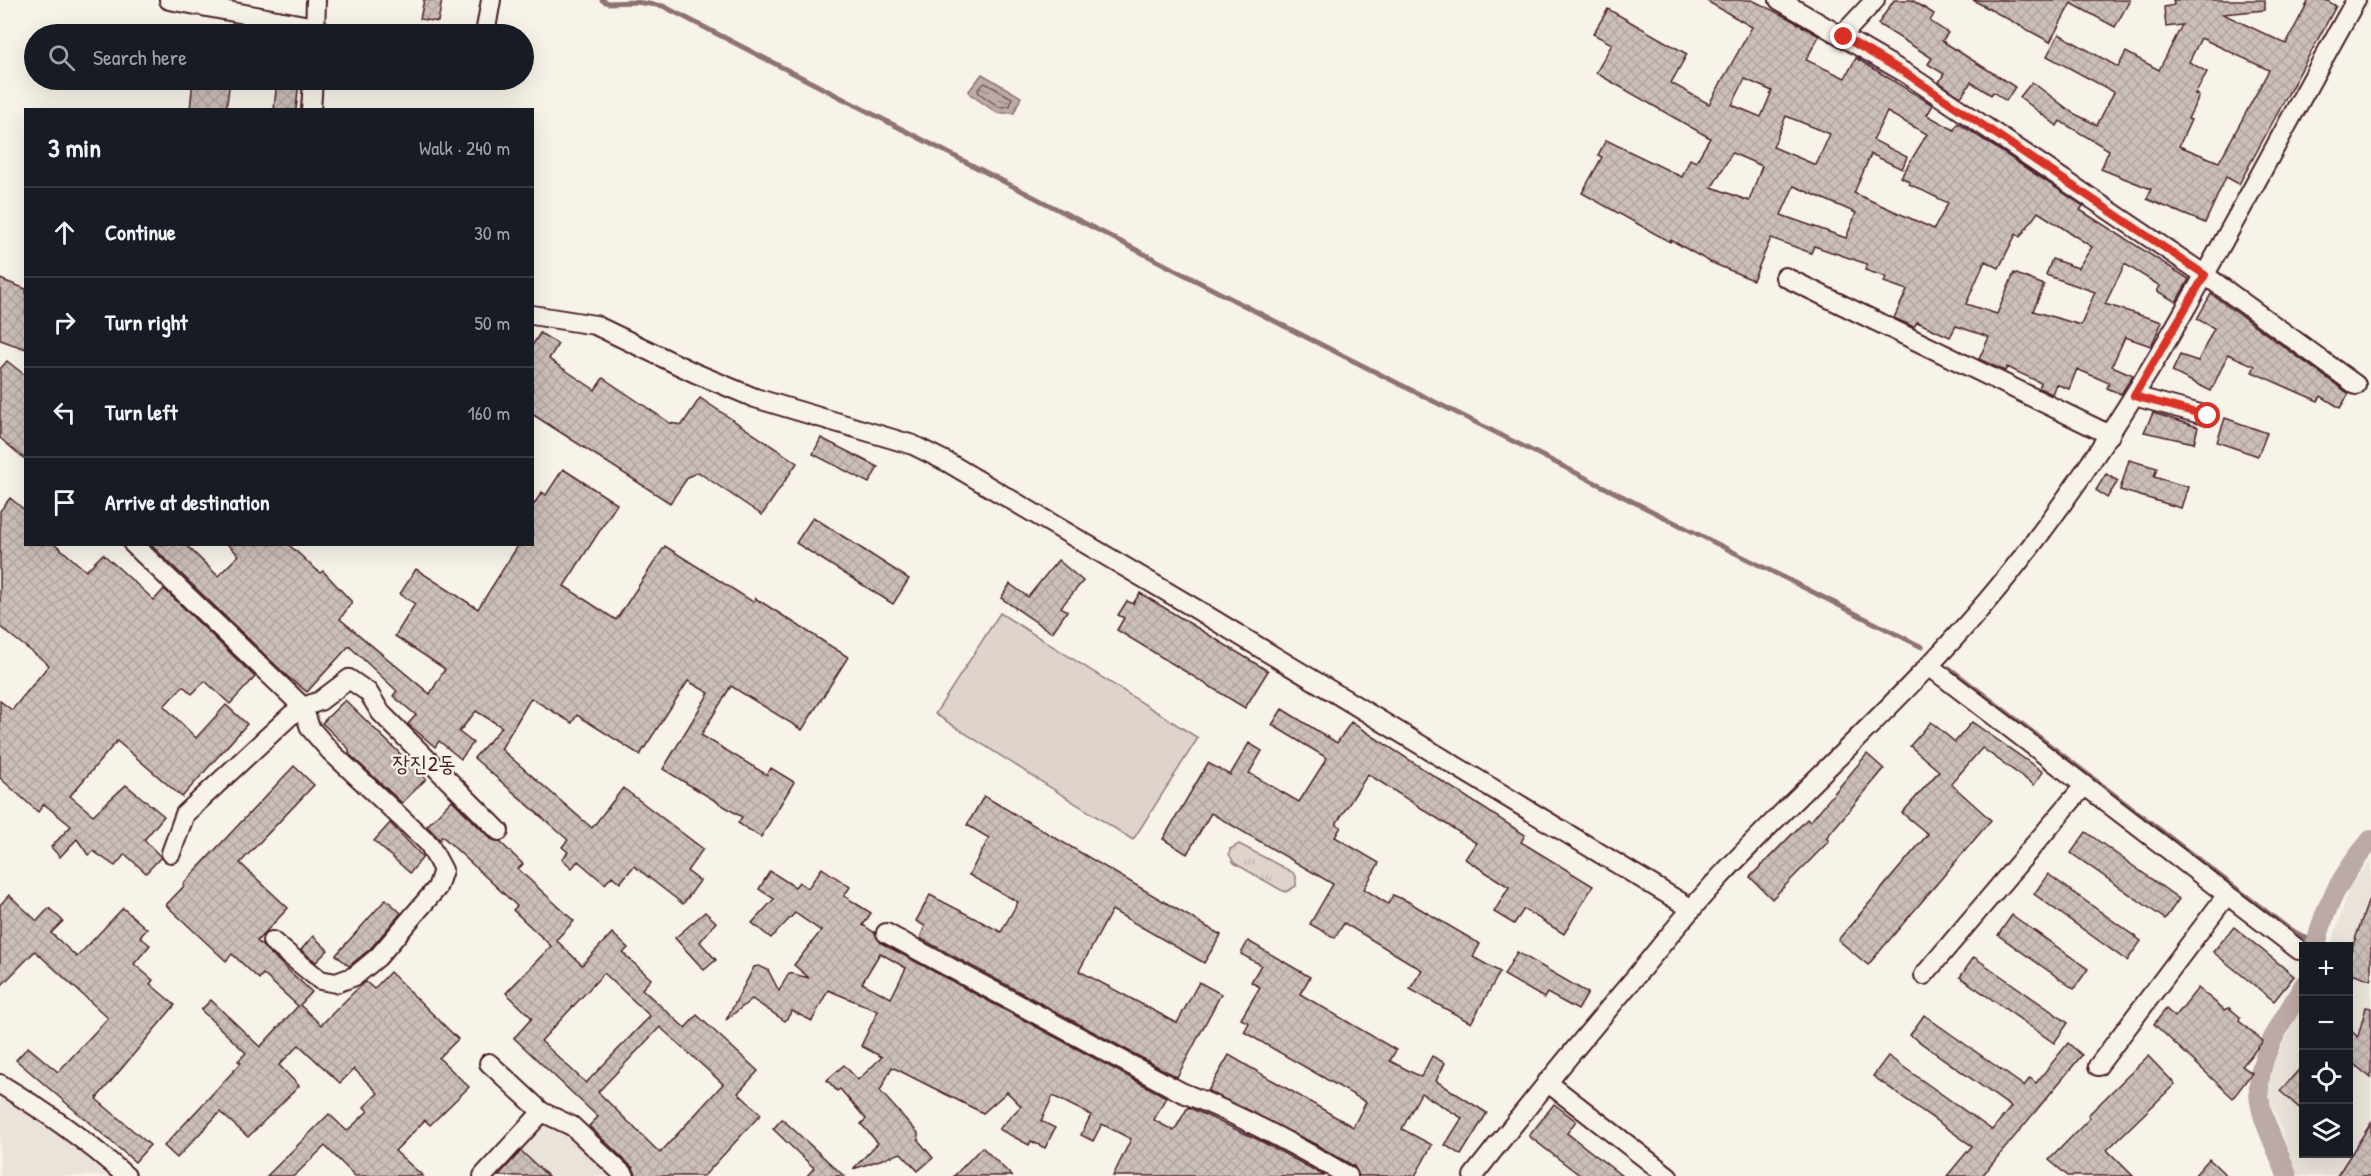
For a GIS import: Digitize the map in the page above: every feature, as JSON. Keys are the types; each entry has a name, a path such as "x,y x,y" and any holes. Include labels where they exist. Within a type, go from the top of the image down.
{"street":[{"path":"169,0 282,24"},
{"path":"315,24 316,0"},
{"path":"487,24 491,0"},
{"path":"1779,0 1907,74 2205,275 2356,385"},
{"path":"1844,37 1848,29 1875,0"},
{"path":"1473,1176 1547,1082 1692,909 1796,799 1929,666 2007,577 2110,435 2134,396 2205,275 2356,0"},
{"path":"311,108 312,90"},
{"path":"1785,277 2110,435"},
{"path":"534,315 595,325 695,373 755,398 913,445 949,463 1196,609 1692,909"},
{"path":"2134,396 2208,416"},
{"path":"135,546 303,707 310,728 429,844 443,870 437,888 378,957 355,976 336,983 320,980 272,941"},
{"path":"1929,666 2299,950"},
{"path":"171,854 185,814 303,707 320,701 349,679 369,692 381,713 499,831"},
{"path":"1924,975 2084,786"},
{"path":"2098,1066 2226,896"},
{"path":"885,933 1181,1092 1224,1108 1281,1137 1347,1176"},
{"path":"489,1063 542,1112 572,1126 625,1176"},
{"path":"1547,1082 1668,1176"},
{"path":"0,1084 36,1105 95,1148 126,1176"},
{"path":"483,1176 542,1112"}],"shaded area":[{"path":"2371,860 2371,1176 2294,1176 2295,1169 2270,1100 2267,1072 2299,1014 2299,1158 2353,1158 2353,942 2332,942 2350,886"},
{"path":"0,1097 52,1128 108,1176 0,1176"},
{"path":"547,1125 562,1131 609,1176 489,1176 532,1129"}],"green space":[{"path":"1000,613 1198,738 1133,840 935,714"},
{"path":"1239,844 1292,872 1296,876 1296,886 1286,892 1234,863 1229,854 1230,849"}],"water":[{"path":"982,74 1021,97 1014,113 997,113 970,94 969,91"}],"building":[{"path":"424,0 442,0 438,22 420,19"},
{"path":"1705,0 1752,0 1788,18 1819,36 1806,60 1845,78 1856,58 1933,105 1927,115 1954,130 1958,123 2083,206 2080,210 2189,279 2176,302 2157,291 2160,286 2125,264 2105,304 2162,322 2151,346 2125,337 2112,366 2133,375 2121,394 2107,388 2109,383 2077,369 2069,389 2056,384 2052,394 2039,388 2041,383 2007,367 2005,371 1979,359 1989,337 1956,326 1950,337 1917,322 1914,327 1894,318 1907,290 1884,282 1886,277 1865,270 1867,264 1814,246 1811,253 1771,238 1753,280 1710,262 1671,240 1670,242 1582,193 1602,157 1598,155 1606,140 1682,177 1690,159 1696,162 1710,138 1596,73 1612,44 1593,34 1608,9 1687,54 1671,83 1709,104 1752,27","holes":["1745,79 1772,91 1761,117 1732,105","1887,112 1927,134 1901,177 1910,182 1909,184 1948,203 1934,229 1854,193 1871,154 1902,169 1907,157 1873,140","1786,116 1830,134 1816,165 1773,147","1732,153 1762,166 1749,201 1712,187","1794,186 1856,213 1846,238 1781,215","2038,212 2092,247 2078,268 2052,259 2046,275 2095,292 2081,325 2033,311 2044,285 2014,273 1997,314 1966,304 1985,261 1999,268 2016,234 2020,237"]},
{"path":"1894,0 1912,0 1934,14 1930,21 1948,33 1942,41 2015,87 2006,101 1993,92 1991,95 1971,82 1961,97 1939,82 1944,74 1928,64 1932,58 1878,24"},
{"path":"1973,0 2130,0 2115,27 2071,3 2050,42"},
{"path":"2173,0 2265,0 2265,10 2223,14 2286,44 2309,0 2326,0 2336,6 2239,184 2226,177 2205,223 2147,199 2151,189 2101,169 2109,150 2060,121 2057,126 2020,97 2032,82 2073,113 2097,125 2114,92 2047,56 2059,34 2118,67 2126,52 2159,70 2182,25 2166,27 2164,7 2174,5","holes":["2201,38 2269,70 2219,162 2179,146 2199,96 2195,94 2207,72 2189,62"]},
{"path":"192,90 229,90 226,108 190,108"},
{"path":"276,90 298,90 296,108 274,108"},
{"path":"0,279 24,288 24,348 0,340"},
{"path":"2211,294 2349,394 2340,408 2321,396 2318,401 2252,372 2255,366 2228,354 2211,391 2172,372 2180,355 2198,361 2214,328 2197,319"},
{"path":"540,333 558,344 549,359 595,390 603,378 670,423 682,425 700,398 797,463 762,515 698,472 688,477 670,503 534,415 534,343"},
{"path":"7,361 24,374 24,458 0,438 0,369"},
{"path":"2153,413 2198,427 2194,443 2144,432"},
{"path":"2225,418 2267,433 2258,456 2217,442"},
{"path":"821,438 878,467 869,483 813,454"},
{"path":"2129,460 2157,468 2154,477 2188,487 2181,508 2120,490"},
{"path":"563,469 617,504 564,586 616,620 665,546 753,602 755,598 848,657 802,730 731,686 701,735 767,775 771,768 794,782 761,837 738,823 742,817 663,769 709,693 688,681 640,755 577,715 572,723 531,698 501,749 592,828 623,788 703,849 687,871 700,881 683,904 634,866 620,883 612,876 605,884 578,861 572,868 562,859 568,852 562,847 568,840 474,758 502,727 476,711 459,732 473,743 461,759 439,741 435,747 408,724 416,715 393,696 397,691 349,646 307,692 287,676 152,546 187,546 218,576 239,555 229,546 290,546 320,573 323,571 352,602 340,619 430,694 445,669 395,636 415,604 400,594 416,569 478,609 518,546 534,546 534,504 542,492 546,495"},
{"path":"2106,474 2118,481 2107,498 2096,490"},
{"path":"10,498 24,509 24,546 57,546 86,571 103,554 154,600 164,589 255,677 230,704 205,681 192,694 183,686 164,706 196,738 226,705 247,724 182,797 117,741 70,796 93,815 126,785 164,816 144,840 161,857 146,873 125,854 115,866 93,851 88,855 77,839 60,857 51,847 71,826 44,804 38,812 0,778 0,701 12,710 49,665 0,627 0,511"},
{"path":"813,517 909,579 893,604 796,543"},
{"path":"1058,560 1083,581 1061,607 1067,611 1052,633 1001,598 1010,584 1028,597"},
{"path":"1140,593 1268,671 1245,708 1117,630 1124,618 1118,615 1127,601 1133,604"},
{"path":"345,700 426,779 402,803 349,754 349,749 322,723"},
{"path":"1282,709 1337,743 1351,722 1525,835 1521,842 1593,886 1564,934 1524,909 1514,924 1494,912 1509,887 1465,859 1476,843 1368,774 1336,824 1341,827 1335,837 1379,863 1364,889 1388,904 1393,895 1407,901 1480,944 1473,957 1500,972 1471,1023 1410,989 1422,970 1344,923 1335,938 1310,924 1333,884 1211,813 1187,854 1163,839 1208,763 1230,775 1249,743 1262,751 1249,773 1299,802 1327,758 1272,725"},
{"path":"1931,722 1955,742 1972,722 2043,772 2034,785 1982,748 1951,784 1991,820 1868,965 1838,940 1928,834 1902,813 1939,771 1910,746"},
{"path":"1867,754 1884,769 1826,838 1829,841 1772,899 1750,877 1807,819 1810,822"},
{"path":"294,766 314,785 240,863 288,908 257,941 312,992 300,1005 321,1025 359,987 366,982 374,989 390,972 458,1039 439,1058 469,1087 430,1125 425,1120 395,1151 423,1176 355,1176 325,1146 294,1176 267,1176 329,1114 347,1131 368,1111 364,1107 378,1093 354,1069 340,1083 299,1045 279,1065 299,1086 248,1137 220,1112 177,1158 164,1146 241,1063 238,1061 246,1053 201,1010 211,1000 260,1047 298,1006 263,974 259,979 232,954 226,961 166,905"},
{"path":"984,796 1221,935 1204,963 1112,910 1079,971 1177,1023 1199,982 1221,994 1177,1077 920,938 925,926 916,921 930,895 1001,932 1018,902 969,875 989,838 967,825"},
{"path":"452,800 491,839 500,842 523,864 518,869 574,921 556,940 582,965 612,933 628,948 623,953 651,979 642,989 685,1028 697,1015 758,1071 738,1093 761,1114 704,1176 637,1176 633,1168 589,1126 598,1117 514,1038 532,1018 506,993 551,946 513,910 517,906 442,836 440,840 427,826","holes":["604,973 650,1016 586,1083 541,1041","660,1027 723,1084 660,1153 598,1092"]},
{"path":"390,823 423,857 410,873 374,841"},
{"path":"2086,832 2179,899 2165,919 2071,853"},
{"path":"822,868 850,887 844,896 871,913 863,925 875,933 881,943 1166,1097 1154,1120 1174,1131 1188,1107 1261,1141 1325,1176 1113,1176 1131,1139 1102,1124 1093,1141 1081,1135 1091,1115 1053,1096 1041,1121 1055,1128 1045,1148 1031,1141 1029,1145 999,1129 1021,1106 1007,1092 983,1113 892,1067 880,1091 918,1133 918,1140 933,1158 918,1171 901,1153 853,1169 878,1143 861,1124 866,1119 840,1089 837,1091 827,1080 844,1065 858,1080 882,1057 861,1046 878,1011 828,990 812,1021 792,1011 785,1021 752,999 726,1020 754,967 759,966 768,970 779,991 789,973 809,978 794,965 821,931 795,913 771,938 752,923 774,899 759,889 770,871 795,887 799,882 808,888","holes":["880,953 906,968 891,998 862,983"]},
{"path":"2048,874 2141,941 2127,961 2034,894"},
{"path":"9,895 37,921 49,908 63,921 51,933 77,957 123,908 147,929 140,937 150,945 134,964 153,980 150,984 175,1005 96,1099 150,1145 135,1162 16,1060 28,1047 58,1072 108,1018 35,951 0,987 0,905"},
{"path":"386,899 401,913 370,949 349,966 336,955"},
{"path":"2369,899 2371,899 2371,980 2353,973 2353,945"},
{"path":"705,912 716,922 700,942 716,960 704,970 675,938"},
{"path":"2012,915 2088,969 2074,989 1998,935"},
{"path":"2234,927 2294,976 2274,1001 2213,952"},
{"path":"313,936 328,950 316,962 301,950"},
{"path":"1248,941 1310,977 1300,994 1396,1050 1390,1061 1421,1077 1432,1056 1445,1063 1436,1081 1487,1113 1461,1155 1445,1145 1462,1118 1421,1093 1402,1129 1432,1145 1415,1176 1359,1176 1354,1166 1208,1091 1229,1055 1353,1127 1366,1102 1244,1032 1249,1023 1241,1019 1260,987 1251,982 1261,965 1241,954"},
{"path":"1517,952 1588,993 1578,1010 1547,993 1544,998 1504,975"},
{"path":"1974,957 2068,1023 2054,1043 1960,977"},
{"path":"2198,988 2225,1010 2229,1008 2240,1017 2239,1021 2263,1041 2242,1066 2252,1073 2233,1098 2154,1024 2166,1009 2175,1017"},
{"path":"2366,1007 2371,1008 2371,1078 2353,1063 2353,1033 2358,1037"},
{"path":"1924,1015 2024,1086 2030,1078 2036,1083 2068,1043 2082,1055 1982,1176 1947,1176 1972,1146 1873,1076 1888,1056 1992,1130 2011,1107 1910,1035"},
{"path":"2148,1056 2175,1084 2107,1150 2133,1176 2068,1176 2049,1160 2090,1118 2088,1115"},
{"path":"2299,1070 2299,1108 2280,1091"},
{"path":"1554,1104 1576,1121 1567,1133 1622,1176 1581,1176 1529,1136"},
{"path":"782,1119 844,1176 807,1176 814,1168 773,1129"},
{"path":"2371,1123 2371,1176 2337,1176 2349,1158 2353,1158 2353,1151"},
{"path":"982,1147 1012,1176 954,1176"},
{"path":"521,1151 548,1176 498,1176"},
{"path":"2209,1159 2227,1176 2194,1176"}],"waterway":[{"path":"602,0 608,3 636,2 663,6 1290,329 1922,647"},
{"path":"1949,668 2289,929 2313,942"},
{"path":"2317,942 2324,917 2336,890 2352,864 2371,840"},
{"path":"2287,1176 2263,1115 2259,1091 2260,1075 2270,1043 2299,993"}],"district":[{"name":"장진2동","path":"424,763"}],"route":[{"path":"1844,37 1907,74 2205,275 2134,396 2208,416"}]}
